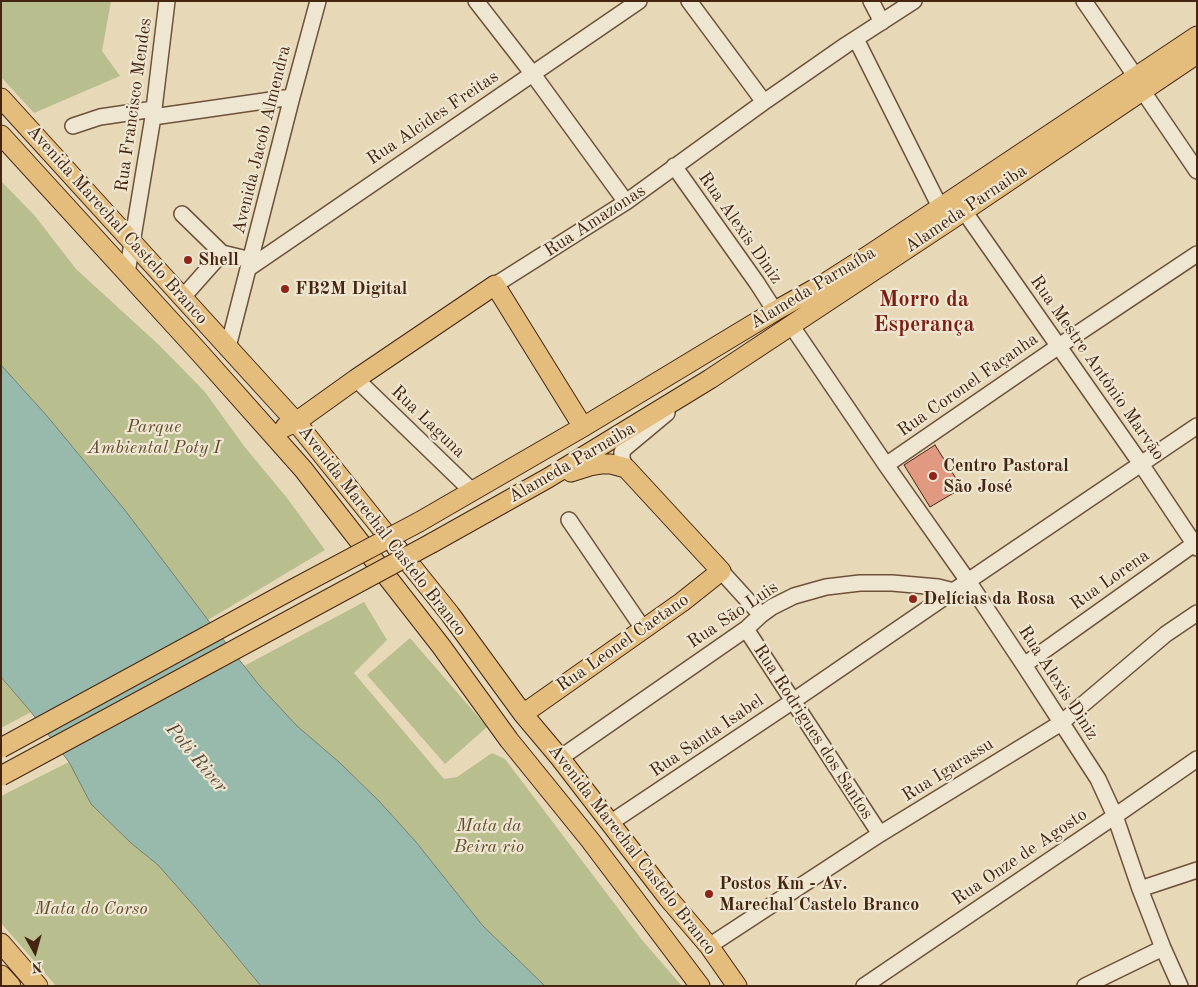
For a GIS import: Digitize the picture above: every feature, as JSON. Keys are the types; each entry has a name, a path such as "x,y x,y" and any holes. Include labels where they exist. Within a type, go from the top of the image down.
{"main road":[{"name":"Alameda Parnaíba","path":"1,748 473,492 825,283 940,207 1139,84 1197,36"},
{"name":"Alameda Parnaiba","path":"1,776 432,543 548,478 710,379 964,211 1139,84 1197,54"},
{"name":"Avenida Marechal Castelo Branco","path":"1,98 296,422 436,597 523,714 560,758 668,898 709,946 737,986"},
{"name":"Avenida Marechal Castelo Branco","path":"1,135 303,470 442,646 510,740 590,840 700,986"},
{"name":"Rua Amazonas","path":"271,433 296,422 495,285"},
{"path":"495,285 583,427"},
{"path":"548,478 602,464 612,464 626,468"},
{"name":"Rua Rodrigues dos Santos","path":"626,468 721,571"},
{"name":"Rua Leonel Caetano","path":"523,714 644,630 721,571"},
{"path":"415,612 436,597"},
{"path":"646,913 668,898"},
{"path":"1,943 38,986"},
{"path":"1,975 11,986"}],"street":[{"name":"Rua Francisco Mendes","path":"127,273 153,113 167,1"},
{"name":"Avenida Jacob Almendra","path":"228,347 318,1"},
{"path":"476,1 532,73 626,202"},
{"name":"Rua Alcides Freitas","path":"250,264 639,1"},
{"path":"689,1 764,102"},
{"path":"871,1 882,22"},
{"name":"Rua Amazonas","path":"495,285 626,202 764,102 914,1"},
{"path":"1084,1 1197,171"},
{"path":"856,39 940,207"},
{"path":"73,126 100,117 153,113 292,97"},
{"name":"Rua Alexis Diniz","path":"674,166 775,311"},
{"name":"Rua Mestre Antônio Marvão","path":"964,211 1141,464 1195,546"},
{"path":"182,214 222,253 250,264"},
{"path":"183,297 222,253"},
{"name":"Rua Coronel Façanha","path":"886,465 1197,254"},
{"name":"Rua Alexis Diniz","path":"791,325 968,581 1098,779 1115,816 1140,889 1180,986"},
{"name":"Rua Laguna","path":"356,379 473,492"},
{"name":"Alameda Parnaiba","path":"626,468 622,459 622,452 625,448 710,379"},
{"name":"Rua Santa Isabel","path":"610,823 1197,426"},
{"path":"569,520 644,630"},
{"name":"Rua Lorena","path":"1024,665 1195,546"},
{"name":"Rua Rodrigues dos Santos","path":"721,571 761,615"},
{"name":"Rua São Luis","path":"560,758 746,629 772,607 794,596 826,587 860,583 892,583 938,587 954,591"},
{"name":"Rua Igarassu","path":"709,946 880,834 1061,723 1166,634 1197,613"},
{"name":"Rua Rodrigues dos Santos","path":"746,629 880,834"},
{"name":"Rua Onze de Agosto","path":"864,986 1197,759"},
{"path":"1140,889 1197,870"},
{"path":"1085,986 1163,948"}],"green space":[{"path":"1,1 111,1 102,51 120,76 34,113 1,77"},
{"name":"Parque Ambiental Poty I","path":"1,181 35,216 76,269 159,345 205,392 244,446 287,498 325,550 208,620 124,509 47,416 1,365"},
{"name":"Mata da Beira rio","path":"364,602 387,640 354,673 444,779 457,777 492,753 505,759 642,940 682,986 545,986 483,926 416,842 379,801 339,762 297,726 244,666"},
{"path":"410,638 487,727 445,764 367,675"},
{"path":"1,677 31,712 1,728"},
{"name":"Mata do Corso","path":"69,762 92,804 131,843 158,865 261,986 56,986 1,923 1,796"}],"water":[{"name":"Poti River","path":"1,365 47,416 124,509 259,685 297,726 339,762 379,801 416,842 483,926 545,986 261,986 158,865 131,843 91,804 69,762 31,712 1,677"}],"building":[{"name":"Centro Pastoral São José","path":"935,445 962,488 930,507 904,465"}],"place":[{"name":"Shell","path":"188,260"},
{"name":"FB2M Digital","path":"285,289"},
{"name":"Centro Pastoral São José","path":"933,476"},
{"name":"Delícias da Rosa","path":"913,599"},
{"name":"Postos Km - Av. Marechal Castelo Branco","path":"709,894"}],"district":[{"name":"Morro da Esperança","path":"924,312"}]}
